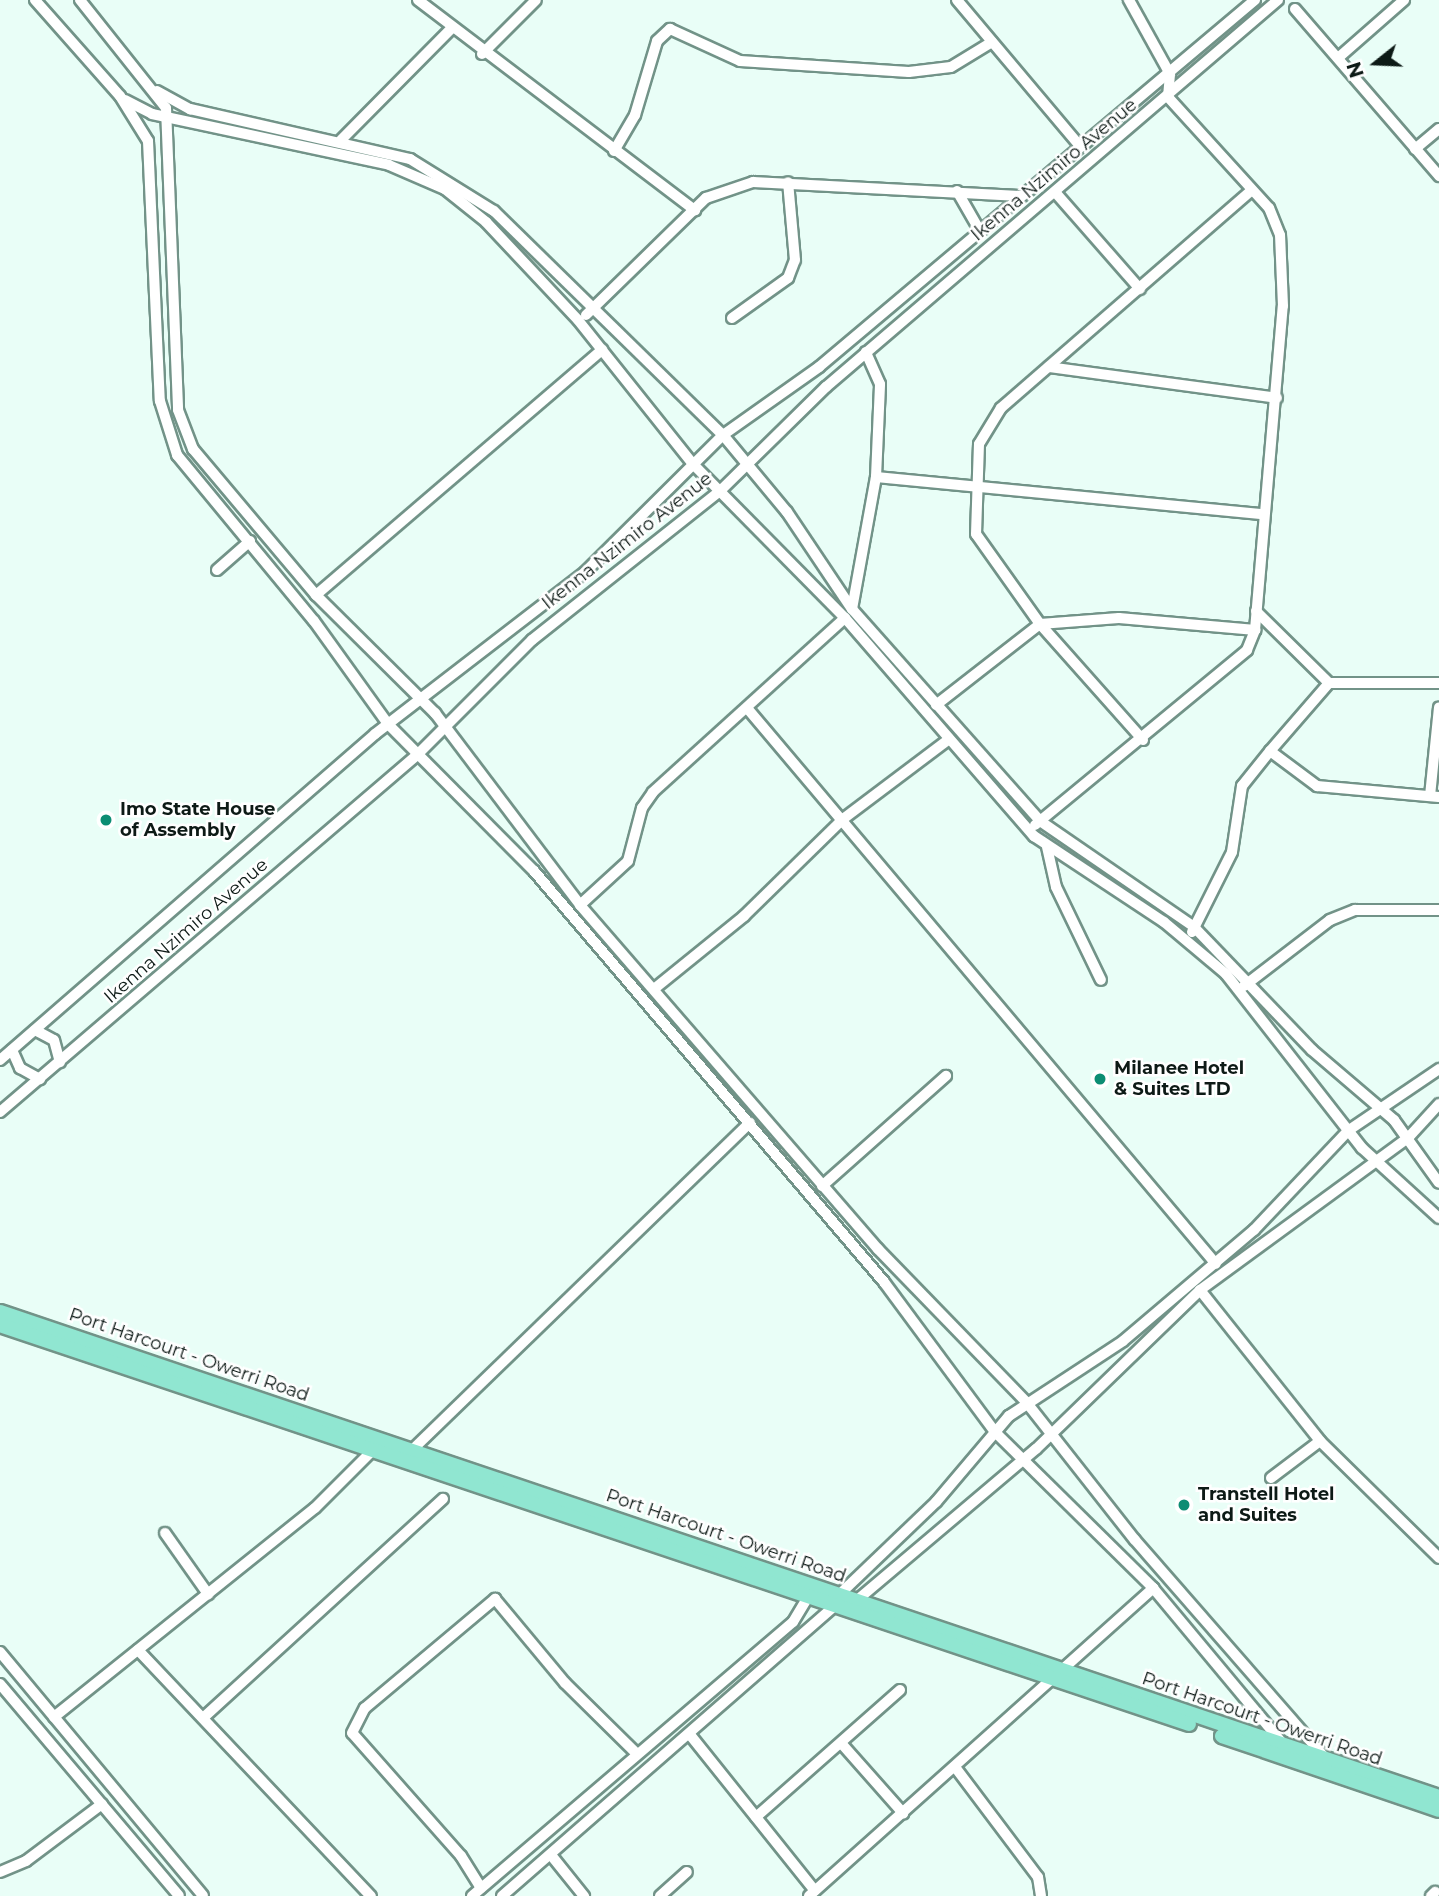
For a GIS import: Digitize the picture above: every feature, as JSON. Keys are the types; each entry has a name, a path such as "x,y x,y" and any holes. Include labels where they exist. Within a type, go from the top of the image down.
{"main road":[{"name":"Port Harcourt - Owerri Road","path":"0,1312 411,1451 1439,1810"},
{"name":"Port Harcourt - Owerri Road","path":"0,1325 808,1595 856,1601 1055,1675 1439,1797"}],"street":[{"path":"35,0 120,96 146,135 151,159 160,401 172,442 388,724 416,756 534,871 884,1282 995,1432 1153,1588 1284,1746"},
{"path":"79,0 156,91 166,118 178,410 185,437 316,595 421,697 447,727 580,905 821,1186 1027,1402 1325,1759"},
{"path":"418,0 482,54 695,210"},
{"path":"482,54 536,0"},
{"path":"957,0 1082,147"},
{"path":"1029,830 1143,740 1247,650 1255,630 1263,514 1277,398 1280,235 1269,208 1168,97 1170,74 1129,0"},
{"name":"Ikenna Nzimiro Avenue","path":"0,1060 388,724 575,580 723,435 819,367 1255,0"},
{"name":"Ikenna Nzimiro Avenue","path":"0,1112 416,756 586,593 719,492 866,352 1168,97 1278,0"},
{"path":"1338,58 1404,0"},
{"path":"1295,9 1439,176"},
{"path":"341,140 451,29"},
{"path":"614,151 635,115 657,41 670,29 740,61 909,72 951,67 992,42"},
{"path":"156,91 190,109 341,140 410,159 460,185 723,435 749,465 852,609 1040,821 1194,927 1244,986 1349,1130 1439,1218"},
{"path":"120,96 166,118 388,165 445,189 486,222 578,320 693,464 845,618 1029,830 1047,847 1187,940 1244,986 1408,1138 1439,1183"},
{"path":"1415,149 1439,129"},
{"path":"578,320 592,311 706,198 753,181 1020,196"},
{"path":"733,318 788,278 795,260 788,182"},
{"path":"1143,740 1040,624 976,534 973,489 987,424 1252,190"},
{"path":"957,191 980,231"},
{"path":"1055,192 1140,289"},
{"path":"316,595 602,350"},
{"path":"852,609 876,477 880,384 866,352"},
{"path":"1049,367 1277,398"},
{"path":"172,442 185,437"},
{"path":"876,477 973,489 1263,514"},
{"path":"217,569 250,541"},
{"path":"1256,611 1329,683 1439,683"},
{"path":"580,905 628,861 642,808 653,792 845,618"},
{"path":"936,705 1040,624 1119,618 1255,630"},
{"path":"1187,940 1232,852 1242,786 1329,683"},
{"path":"1270,751 1317,786 1435,796 1439,707"},
{"path":"747,708 1216,1264"},
{"path":"654,989 744,916 843,819 949,739"},
{"path":"1047,847 1056,887 1101,980"},
{"path":"1244,986 1330,920 1355,910 1439,910"},
{"path":"35,1030 54,1040 60,1062"},
{"path":"12,1050 20,1068 40,1079"},
{"path":"502,1896 691,1736 838,1600 936,1502 995,1432 1027,1402 1107,1353 1216,1264 1349,1130 1439,1069"},
{"path":"821,1186 946,1076"},
{"path":"856,1601 1051,1434 1200,1290 1408,1138 1439,1104"},
{"path":"411,1451 750,1123"},
{"path":"1200,1290 1320,1441 1439,1558"},
{"path":"1271,1478 1320,1441"},
{"path":"54,1717 315,1507 373,1450"},
{"path":"202,1718 443,1499"},
{"path":"165,1533 208,1594"},
{"path":"691,1736 812,1893 1153,1588"},
{"path":"637,1754 565,1683 495,1599 365,1708 352,1732 461,1856 476,1892 793,1622 808,1595"},
{"path":"138,1650 371,1896"},
{"path":"0,1652 203,1896"},
{"path":"0,1684 179,1896"},
{"path":"756,1817 900,1690"},
{"path":"841,1743 903,1813"},
{"path":"955,1767 1045,1894"},
{"path":"0,1872 26,1861 102,1804"},
{"path":"551,1855 584,1896"},
{"path":"660,1896 687,1872"}],"place":[{"name":"Imo State House of Assembly","path":"106,820"},
{"name":"Milanee Hotel & Suites LTD","path":"1100,1079"},
{"name":"Transtell Hotel and Suites","path":"1184,1505"}]}
